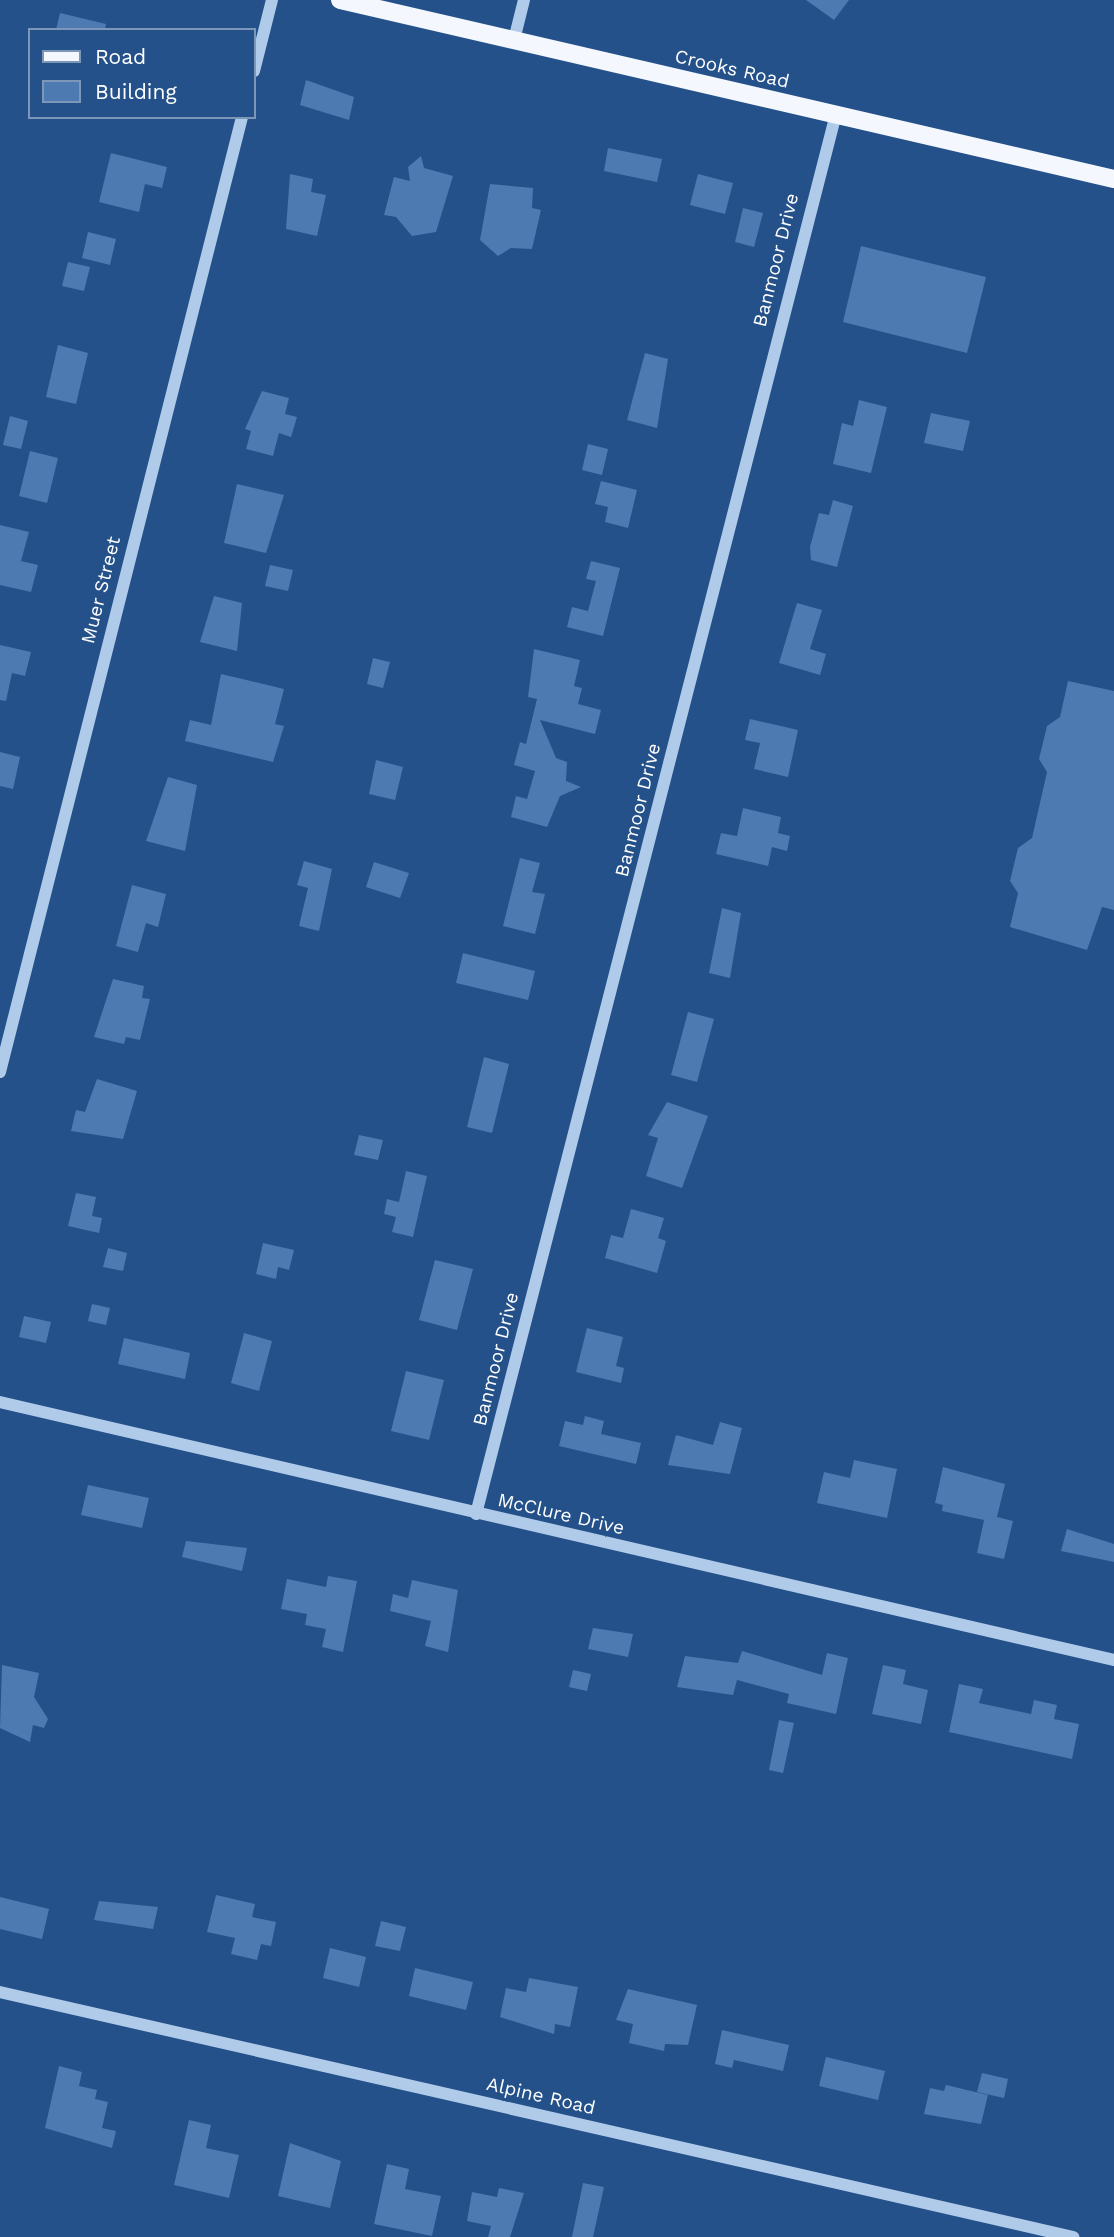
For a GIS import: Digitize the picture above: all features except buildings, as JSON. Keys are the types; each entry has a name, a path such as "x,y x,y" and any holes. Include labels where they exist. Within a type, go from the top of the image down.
{"main road":[{"name":"Crooks Road","path":"340,0 1114,179"}],"street":[{"path":"256,63 272,0"},
{"path":"514,40 524,0"},
{"name":"Banmoor Drive","path":"476,1514 836,114"},
{"name":"Muer Street","path":"0,1072 241,119"},
{"name":"McClure Drive","path":"0,1402 1114,1660"},
{"name":"Alpine Road","path":"0,1992 1073,2237"}]}
